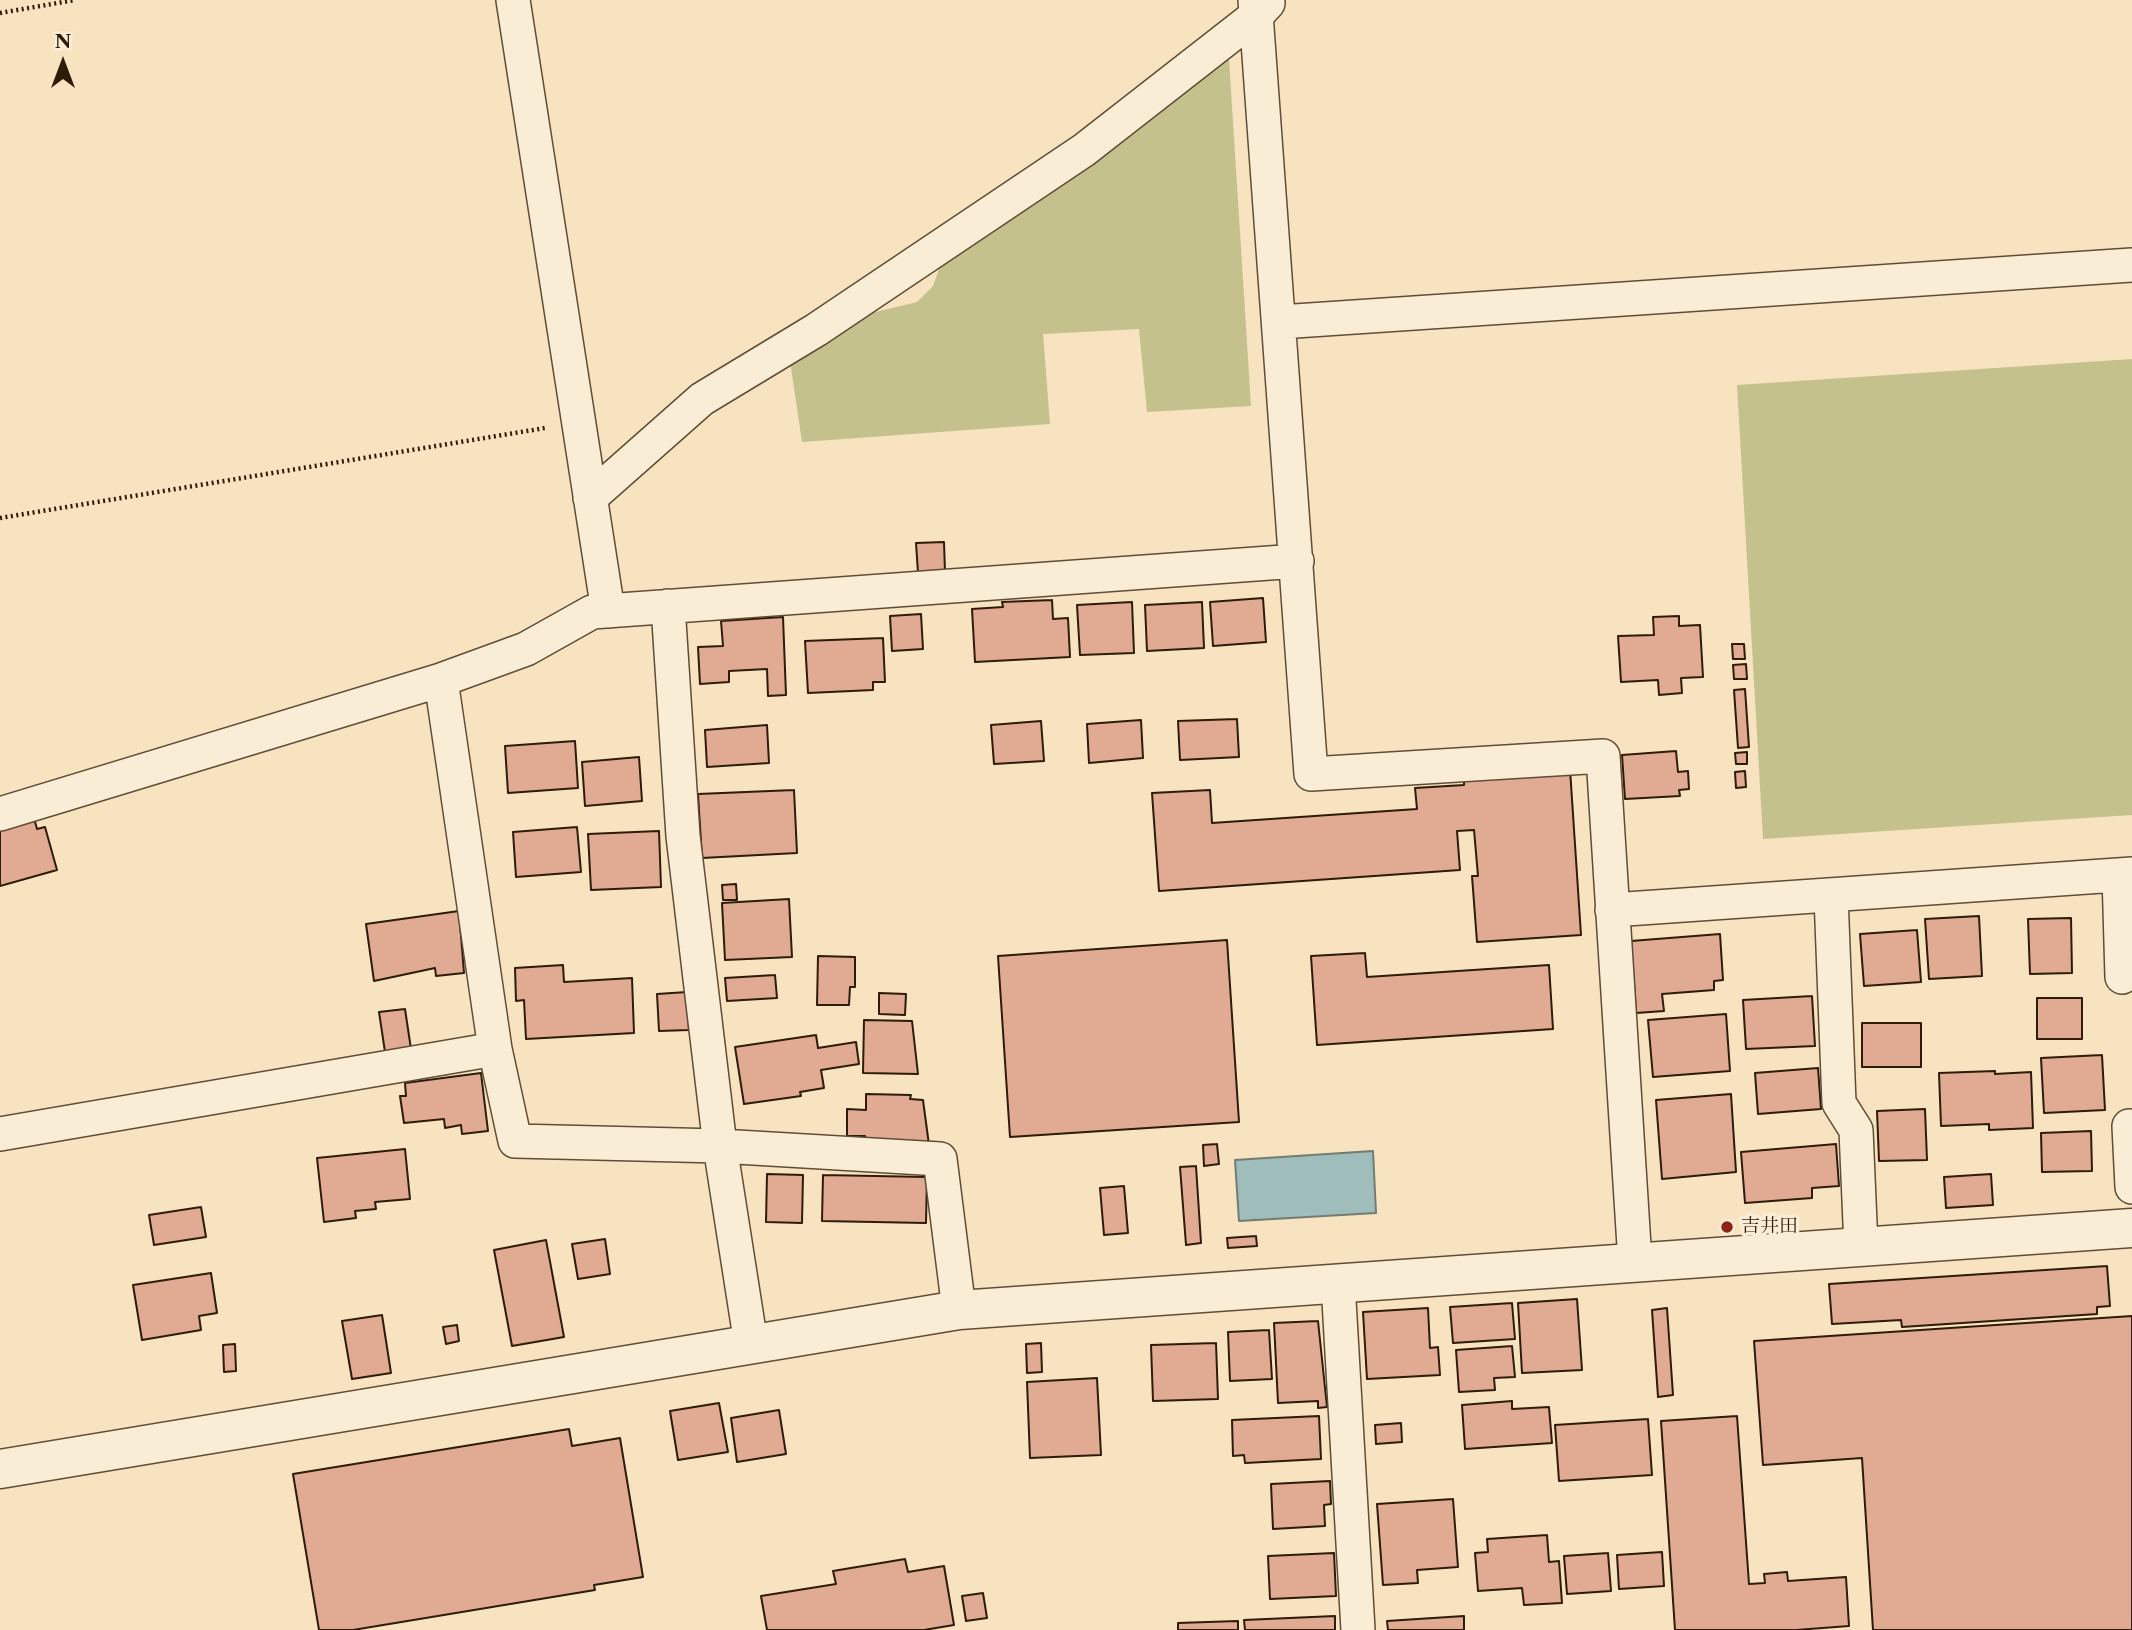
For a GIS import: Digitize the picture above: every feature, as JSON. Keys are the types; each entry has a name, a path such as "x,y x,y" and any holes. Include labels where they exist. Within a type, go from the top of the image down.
{"street":[{"path":"513,0 607,611"},
{"path":"590,498 702,399 816,330 1084,150 1261,5"},
{"path":"1261,5 1311,774 1603,756 1635,1262"},
{"path":"1280,322 2132,265"},
{"path":"0,814 441,680 526,649 592,612 1297,561"},
{"path":"668,606 683,835 720,1146 751,1344"},
{"path":"441,680 495,1049 515,1141 720,1146 940,1159 959,1310"},
{"path":"1612,910 2125,875 2122,977"},
{"path":"1831,895 1839,1103 1856,1130 1861,1247"},
{"path":"0,1134 495,1049"},
{"path":"2129,1126 2132,1187"},
{"path":"0,1469 959,1310 2132,1228"},
{"path":"1338,1283 1358,1630"}],"path":[{"path":"0,13 75,0"},
{"path":"0,518 578,423"}],"shaded area":[{"path":"1229,59 1251,406 1147,412 1139,329 1043,334 1050,424 802,442 790,361 841,326 875,312 917,302 933,286 944,255"},
{"path":"2132,359 2132,815 1763,839 1737,385"}],"water":[{"path":"1373,1151 1376,1213 1239,1221 1235,1160"}],"building":[{"path":"944,542 945,572 918,573 916,543"},
{"path":"1263,598 1266,642 1213,646 1210,602"},
{"path":"1052,600 1053,619 1068,618 1070,657 975,662 972,609 1003,607 1002,602"},
{"path":"1132,602 1134,653 1080,655 1077,605"},
{"path":"1202,602 1204,648 1147,651 1145,605"},
{"path":"921,614 923,649 892,651 890,616"},
{"path":"1679,616 1679,626 1700,625 1703,677 1681,678 1682,693 1659,695 1658,680 1621,682 1618,636 1654,635 1653,617"},
{"path":"783,617 786,695 768,696 767,669 729,671 729,682 700,684 698,647 723,646 721,621"},
{"path":"883,638 885,682 873,682 873,690 808,693 805,641"},
{"path":"1732,644 1744,644 1745,659 1733,659"},
{"path":"1746,664 1747,679 1734,679 1733,665"},
{"path":"1745,689 1749,747 1738,748 1734,690"},
{"path":"1237,719 1239,757 1180,760 1178,721"},
{"path":"1141,720 1143,758 1089,763 1087,724"},
{"path":"1041,721 1044,761 994,764 991,725"},
{"path":"767,725 769,763 707,767 705,730"},
{"path":"575,741 578,788 508,793 505,746"},
{"path":"1676,751 1678,772 1688,771 1689,789 1679,790 1680,796 1625,799 1622,755"},
{"path":"1747,752 1747,764 1736,764 1735,753"},
{"path":"639,757 642,801 585,806 582,762"},
{"path":"1570,769 1581,935 1477,942 1472,876 1478,876 1474,830 1457,831 1460,870 1159,891 1152,793 1210,790 1212,823 1417,809 1415,788 1464,785 1464,777"},
{"path":"1745,771 1746,787 1736,788 1735,772"},
{"path":"794,790 797,853 702,858 698,794"},
{"path":"34,818 37,829 45,827 57,870 0,886 0,828"},
{"path":"577,827 581,872 516,877 513,832"},
{"path":"659,831 661,887 591,890 588,834"},
{"path":"736,884 737,900 723,900 722,885"},
{"path":"789,899 792,957 725,960 722,903"},
{"path":"459,911 464,973 436,976 435,968 374,981 366,924"},
{"path":"1979,916 1982,976 1929,979 1925,919"},
{"path":"2071,918 2072,973 2030,974 2028,919"},
{"path":"1917,930 1921,982 1864,986 1860,934"},
{"path":"1720,934 1723,980 1714,981 1714,990 1662,994 1664,1011 1636,1013 1631,941"},
{"path":"1227,940 1239,1122 1010,1137 998,956"},
{"path":"1365,953 1367,977 1549,965 1553,1029 1317,1045 1311,956"},
{"path":"818,956 855,957 855,987 850,987 849,1005 817,1005"},
{"path":"563,965 564,982 632,978 634,1033 526,1039 524,1000 516,1001 515,968"},
{"path":"775,975 777,998 727,1001 725,978"},
{"path":"687,992 689,1030 659,1031 657,994"},
{"path":"879,993 906,994 905,1015 879,1014"},
{"path":"1812,996 1815,1046 1746,1049 1743,1000"},
{"path":"2037,998 2082,998 2082,1039 2037,1039"},
{"path":"405,1009 411,1049 385,1052 379,1012"},
{"path":"1726,1014 1730,1071 1653,1077 1648,1020"},
{"path":"864,1020 912,1021 918,1074 863,1073"},
{"path":"1862,1023 1921,1023 1921,1067 1862,1067"},
{"path":"816,1035 818,1048 856,1042 859,1064 821,1070 824,1088 800,1092 801,1096 744,1104 735,1047"},
{"path":"2102,1055 2105,1110 2044,1113 2041,1058"},
{"path":"1818,1068 1821,1109 1758,1114 1755,1073"},
{"path":"1995,1071 1995,1074 2031,1072 2033,1128 1989,1130 1989,1124 1941,1126 1939,1073"},
{"path":"481,1073 488,1131 462,1134 461,1125 445,1128 444,1119 404,1123 400,1096 406,1096 405,1083"},
{"path":"866,1094 911,1095 910,1099 923,1100 929,1145 865,1144 865,1136 847,1136 847,1109 866,1110"},
{"path":"1731,1094 1736,1172 1662,1179 1656,1100"},
{"path":"1925,1109 1927,1160 1879,1161 1877,1111"},
{"path":"2091,1131 2092,1171 2042,1172 2041,1133"},
{"path":"1217,1144 1219,1164 1204,1166 1203,1145"},
{"path":"1836,1144 1839,1186 1812,1188 1812,1198 1745,1203 1741,1152"},
{"path":"405,1149 410,1199 375,1202 376,1209 355,1211 356,1218 324,1222 317,1158"},
{"path":"1196,1166 1201,1243 1186,1245 1180,1167"},
{"path":"767,1174 803,1175 802,1223 766,1222"},
{"path":"1991,1174 1993,1205 1946,1208 1944,1177"},
{"path":"823,1175 927,1177 926,1223 822,1221"},
{"path":"1124,1186 1128,1233 1104,1235 1100,1188"},
{"path":"201,1207 206,1237 154,1245 149,1215"},
{"path":"1256,1236 1257,1246 1228,1248 1227,1238"},
{"path":"605,1239 610,1274 578,1279 572,1244"},
{"path":"546,1240 564,1337 512,1346 494,1250"},
{"path":"2107,1266 2110,1306 2097,1307 2097,1314 1902,1327 1901,1320 1832,1324 1829,1284"},
{"path":"211,1273 217,1313 199,1316 201,1330 142,1340 133,1285"},
{"path":"1577,1299 1582,1370 1522,1373 1518,1303"},
{"path":"1512,1303 1515,1339 1453,1343 1450,1307"},
{"path":"1428,1308 1430,1348 1438,1347 1440,1375 1367,1379 1363,1312"},
{"path":"1667,1308 1673,1395 1658,1397 1652,1310"},
{"path":"382,1315 391,1373 352,1379 342,1321"},
{"path":"2132,1316 2132,1630 1873,1630 1862,1458 1763,1465 1754,1341"},
{"path":"1318,1321 1327,1407 1318,1408 1318,1401 1278,1403 1274,1323"},
{"path":"457,1325 459,1341 446,1344 443,1327"},
{"path":"1269,1330 1272,1379 1230,1381 1228,1332"},
{"path":"1041,1343 1042,1372 1027,1373 1026,1344"},
{"path":"1216,1343 1218,1399 1153,1401 1151,1345"},
{"path":"235,1344 236,1371 224,1372 223,1345"},
{"path":"1512,1346 1515,1377 1494,1378 1495,1390 1459,1392 1456,1350"},
{"path":"1097,1378 1101,1455 1030,1458 1027,1382"},
{"path":"1512,1401 1512,1409 1549,1407 1552,1443 1465,1449 1462,1405"},
{"path":"719,1403 728,1452 678,1460 670,1411"},
{"path":"779,1410 786,1454 737,1462 731,1418"},
{"path":"1319,1416 1321,1459 1245,1463 1244,1455 1233,1456 1232,1420"},
{"path":"1737,1416 1749,1584 1765,1583 1764,1574 1787,1572 1788,1581 1846,1577 1849,1626 1796,1630 1675,1630 1661,1421"},
{"path":"1648,1419 1652,1475 1559,1481 1555,1425"},
{"path":"1401,1423 1402,1442 1376,1444 1375,1425"},
{"path":"569,1429 572,1446 620,1438 643,1577 594,1585 595,1590 353,1630 319,1630 293,1474"},
{"path":"1330,1481 1331,1504 1324,1505 1325,1526 1273,1529 1271,1484"},
{"path":"1453,1499 1458,1567 1417,1570 1418,1583 1383,1585 1377,1504"},
{"path":"1547,1535 1549,1562 1559,1561 1562,1603 1524,1605 1522,1588 1478,1591 1475,1553 1488,1552 1487,1539"},
{"path":"1662,1552 1664,1586 1619,1589 1617,1555"},
{"path":"1334,1553 1336,1596 1270,1599 1268,1556"},
{"path":"1608,1553 1611,1591 1567,1594 1564,1556"},
{"path":"905,1559 908,1572 944,1566 954,1625 924,1630 767,1630 761,1596 836,1584 833,1571"},
{"path":"983,1593 987,1618 966,1621 962,1596"},
{"path":"1335,1616 1335,1630 1245,1630 1244,1620"},
{"path":"1464,1616 1464,1630 1388,1630 1387,1621"},
{"path":"1238,1621 1238,1630 1178,1630 1178,1623"}],"place":[{"name":"吉井田","path":"1727,1227"}]}
